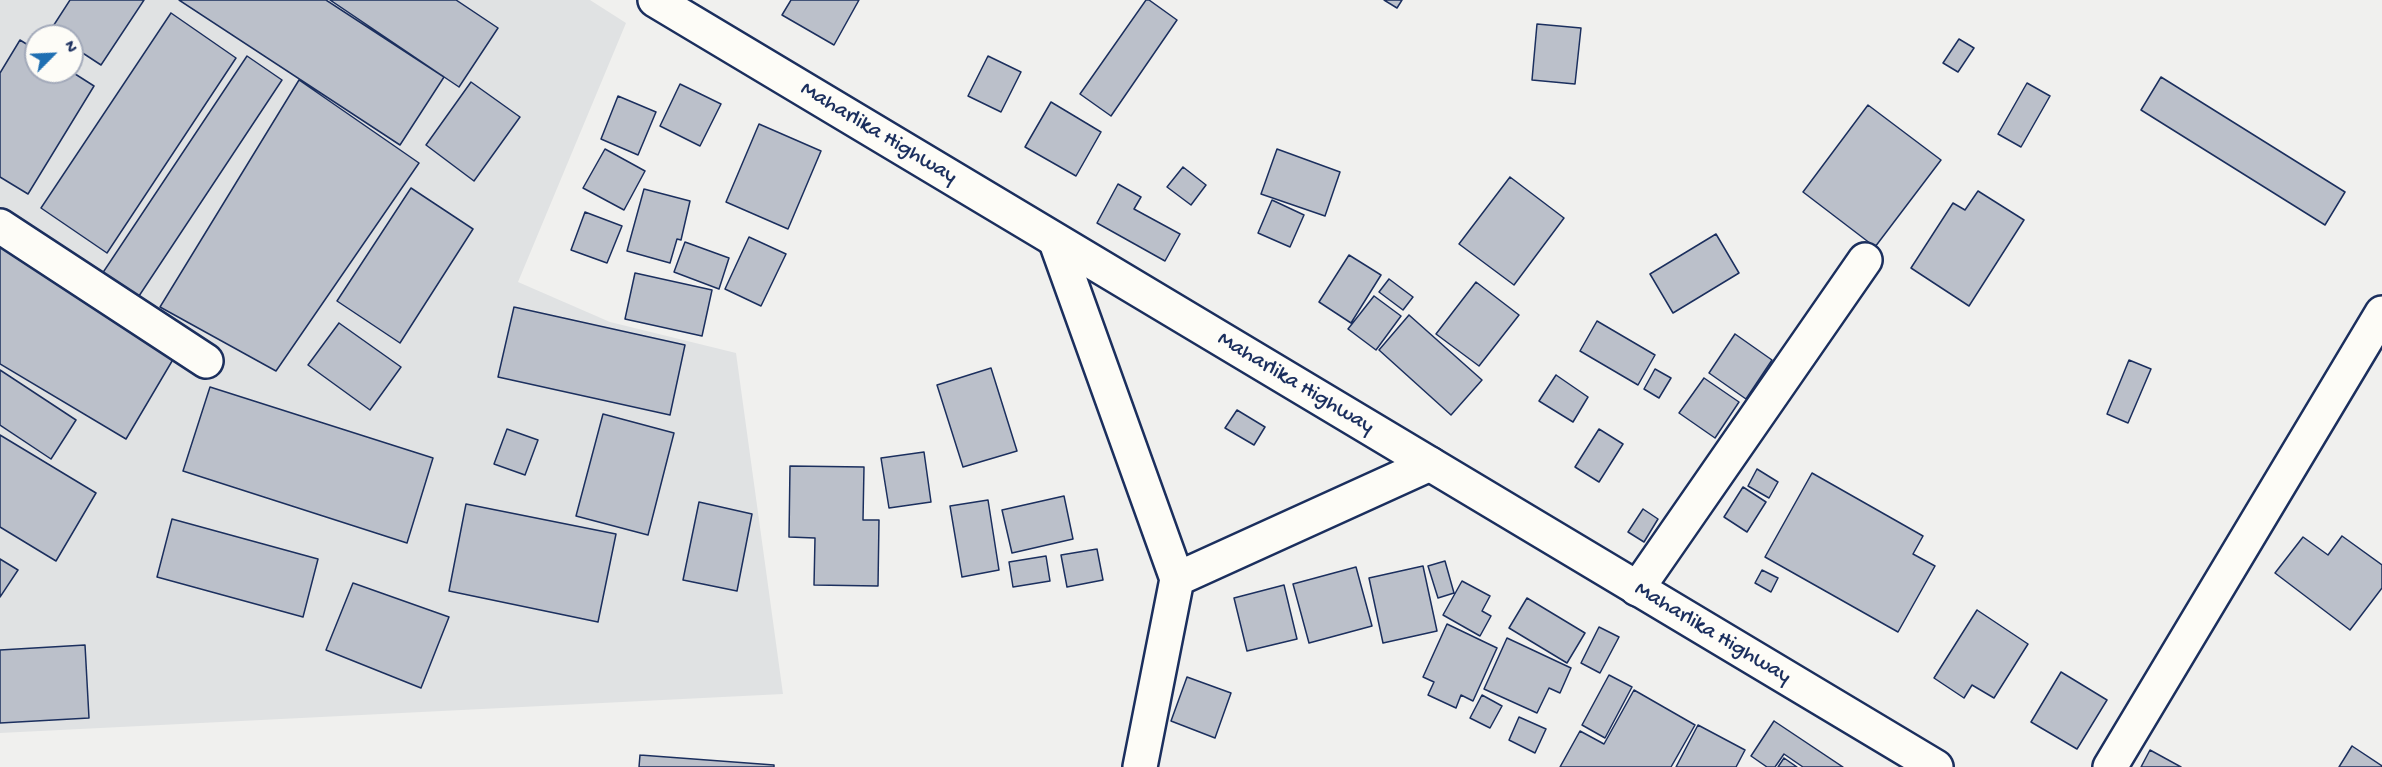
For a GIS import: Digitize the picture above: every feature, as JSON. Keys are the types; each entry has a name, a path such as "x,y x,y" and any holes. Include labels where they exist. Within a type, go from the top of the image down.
{"main road":[{"name":"Maharlika Highway","path":"655,0 1936,767"},
{"path":"0,226 206,361"},
{"path":"1056,242 1177,579 1140,767"},
{"path":"1637,589 1865,261"},
{"path":"2110,767 2382,313"},
{"path":"1177,579 1430,464"}],"shaded area":[{"path":"0,0 590,0 626,23 518,282 610,322 736,353 783,694 0,733"}],"building":[{"path":"70,0 144,0 101,65 84,54 84,24 55,24"},
{"path":"179,0 326,0 444,77 400,145"},
{"path":"330,0 456,0 498,28 459,87"},
{"path":"791,0 859,0 834,45 782,15"},
{"path":"1146,0 1177,20 1111,116 1080,94"},
{"path":"1384,0 1402,0 1397,8"},
{"path":"171,13 236,58 107,253 41,208"},
{"path":"1537,24 1581,28 1575,84 1532,80"},
{"path":"1959,39 1974,48 1958,72 1943,63"},
{"path":"20,40 24,42 24,84 84,84 84,80 94,86 28,194 0,177 0,73"},
{"path":"247,56 282,80 137,299 102,274"},
{"path":"988,56 1021,72 1001,112 968,96"},
{"path":"2161,77 2345,192 2325,225 2141,110"},
{"path":"299,80 419,163 276,371 160,307"},
{"path":"471,82 520,117 474,181 426,145"},
{"path":"2027,83 2050,96 2021,147 1998,134"},
{"path":"680,84 721,104 700,146 660,126"},
{"path":"618,96 656,112 638,155 601,139"},
{"path":"1051,102 1101,132 1076,176 1025,147"},
{"path":"1868,105 1941,160 1875,247 1803,192"},
{"path":"759,124 821,151 788,229 726,202"},
{"path":"605,149 645,171 624,210 583,188"},
{"path":"1277,149 1340,172 1325,216 1261,194"},
{"path":"1183,167 1206,185 1191,205 1167,187"},
{"path":"1510,177 1564,218 1514,285 1459,244"},
{"path":"1118,184 1141,197 1134,209 1180,234 1165,261 1097,223"},
{"path":"411,188 473,229 400,343 337,301"},
{"path":"644,189 690,201 681,240 677,239 670,263 627,251"},
{"path":"1978,191 2024,220 1969,306 1911,268 1953,203 1965,210"},
{"path":"1272,200 1304,215 1290,247 1258,233"},
{"path":"585,212 622,226 607,263 571,250"},
{"path":"1716,234 1739,273 1673,313 1650,274"},
{"path":"749,237 786,254 761,306 725,289"},
{"path":"685,242 729,258 719,289 674,272"},
{"path":"0,245 178,351 126,439 0,364"},
{"path":"1349,255 1381,275 1351,323 1319,302"},
{"path":"635,273 712,290 702,336 625,319"},
{"path":"1389,279 1413,297 1403,310 1379,292"},
{"path":"1476,282 1519,315 1479,366 1436,334"},
{"path":"1374,296 1401,316 1376,350 1348,329"},
{"path":"514,307 685,345 670,415 498,377"},
{"path":"1409,315 1482,380 1451,415 1379,350"},
{"path":"1597,321 1655,355 1638,385 1580,351"},
{"path":"339,323 401,367 370,410 308,365"},
{"path":"1735,334 1772,360 1746,399 1709,373"},
{"path":"2129,360 2151,369 2128,423 2107,414"},
{"path":"991,368 1017,451 963,467 937,385"},
{"path":"1655,369 1671,378 1659,398 1644,389"},
{"path":"0,370 76,420 51,459 0,425"},
{"path":"1556,375 1588,397 1573,422 1539,401"},
{"path":"1704,378 1739,402 1715,438 1679,413"},
{"path":"210,387 433,458 407,543 183,471"},
{"path":"1237,410 1265,427 1254,445 1225,428"},
{"path":"603,414 674,433 648,535 576,516"},
{"path":"507,429 538,440 525,475 494,464"},
{"path":"1599,429 1623,444 1599,482 1575,467"},
{"path":"0,435 96,493 56,561 0,527"},
{"path":"924,452 931,502 889,508 881,458"},
{"path":"790,466 864,467 863,520 879,520 878,586 814,585 815,538 789,537"},
{"path":"1757,469 1778,482 1769,498 1748,486"},
{"path":"1812,473 1923,536 1913,554 1935,566 1898,632 1765,557"},
{"path":"1743,487 1766,502 1747,532 1724,517"},
{"path":"1064,496 1073,539 1012,553 1002,510"},
{"path":"988,500 999,570 962,577 950,506"},
{"path":"699,502 752,514 737,591 683,580"},
{"path":"466,504 616,534 598,622 449,591"},
{"path":"1643,509 1658,519 1644,542 1628,532"},
{"path":"172,519 318,559 303,617 157,577"},
{"path":"2342,536 2382,565 2382,588 2350,630 2275,573 2303,537 2328,555"},
{"path":"1097,549 1103,580 1067,587 1061,555"},
{"path":"1046,556 1050,581 1013,587 1009,562"},
{"path":"0,559 18,570 0,597"},
{"path":"1445,561 1454,593 1438,598 1428,566"},
{"path":"1423,566 1437,631 1383,643 1369,578"},
{"path":"1356,567 1372,626 1309,643 1293,584"},
{"path":"1762,570 1778,578 1771,592 1755,583"},
{"path":"1462,581 1490,596 1482,611 1491,616 1480,636 1443,615"},
{"path":"353,583 449,617 421,688 326,650"},
{"path":"1284,585 1297,639 1247,651 1234,598"},
{"path":"1527,598 1585,633 1567,663 1509,628"},
{"path":"1977,610 2028,644 1994,698 1972,685 1964,698 1934,678"},
{"path":"1447,624 1497,648 1473,701 1461,695 1456,708 1428,695 1434,682 1423,677"},
{"path":"1599,627 1619,637 1600,673 1581,663"},
{"path":"1507,638 1571,668 1560,693 1549,688 1537,713 1484,689"},
{"path":"85,645 89,718 0,723 0,650"},
{"path":"2061,672 2107,700 2077,749 2031,722"},
{"path":"1609,675 1632,687 1605,738 1582,725"},
{"path":"1187,677 1231,693 1215,738 1171,721"},
{"path":"1634,690 1695,725 1671,767 1560,767 1580,731 1604,744"},
{"path":"1482,695 1502,706 1490,728 1470,718"},
{"path":"1519,717 1546,729 1535,753 1509,740"},
{"path":"1774,721 1843,767 1803,767 1784,754 1775,767 1767,767 1751,756"},
{"path":"1698,725 1745,750 1736,767 1676,767"},
{"path":"2352,746 2382,766 2382,767 2339,767"},
{"path":"2150,750 2181,767 2141,767"},
{"path":"640,755 774,765 774,767 639,767"},
{"path":"1784,758 1797,767 1778,767"}]}
